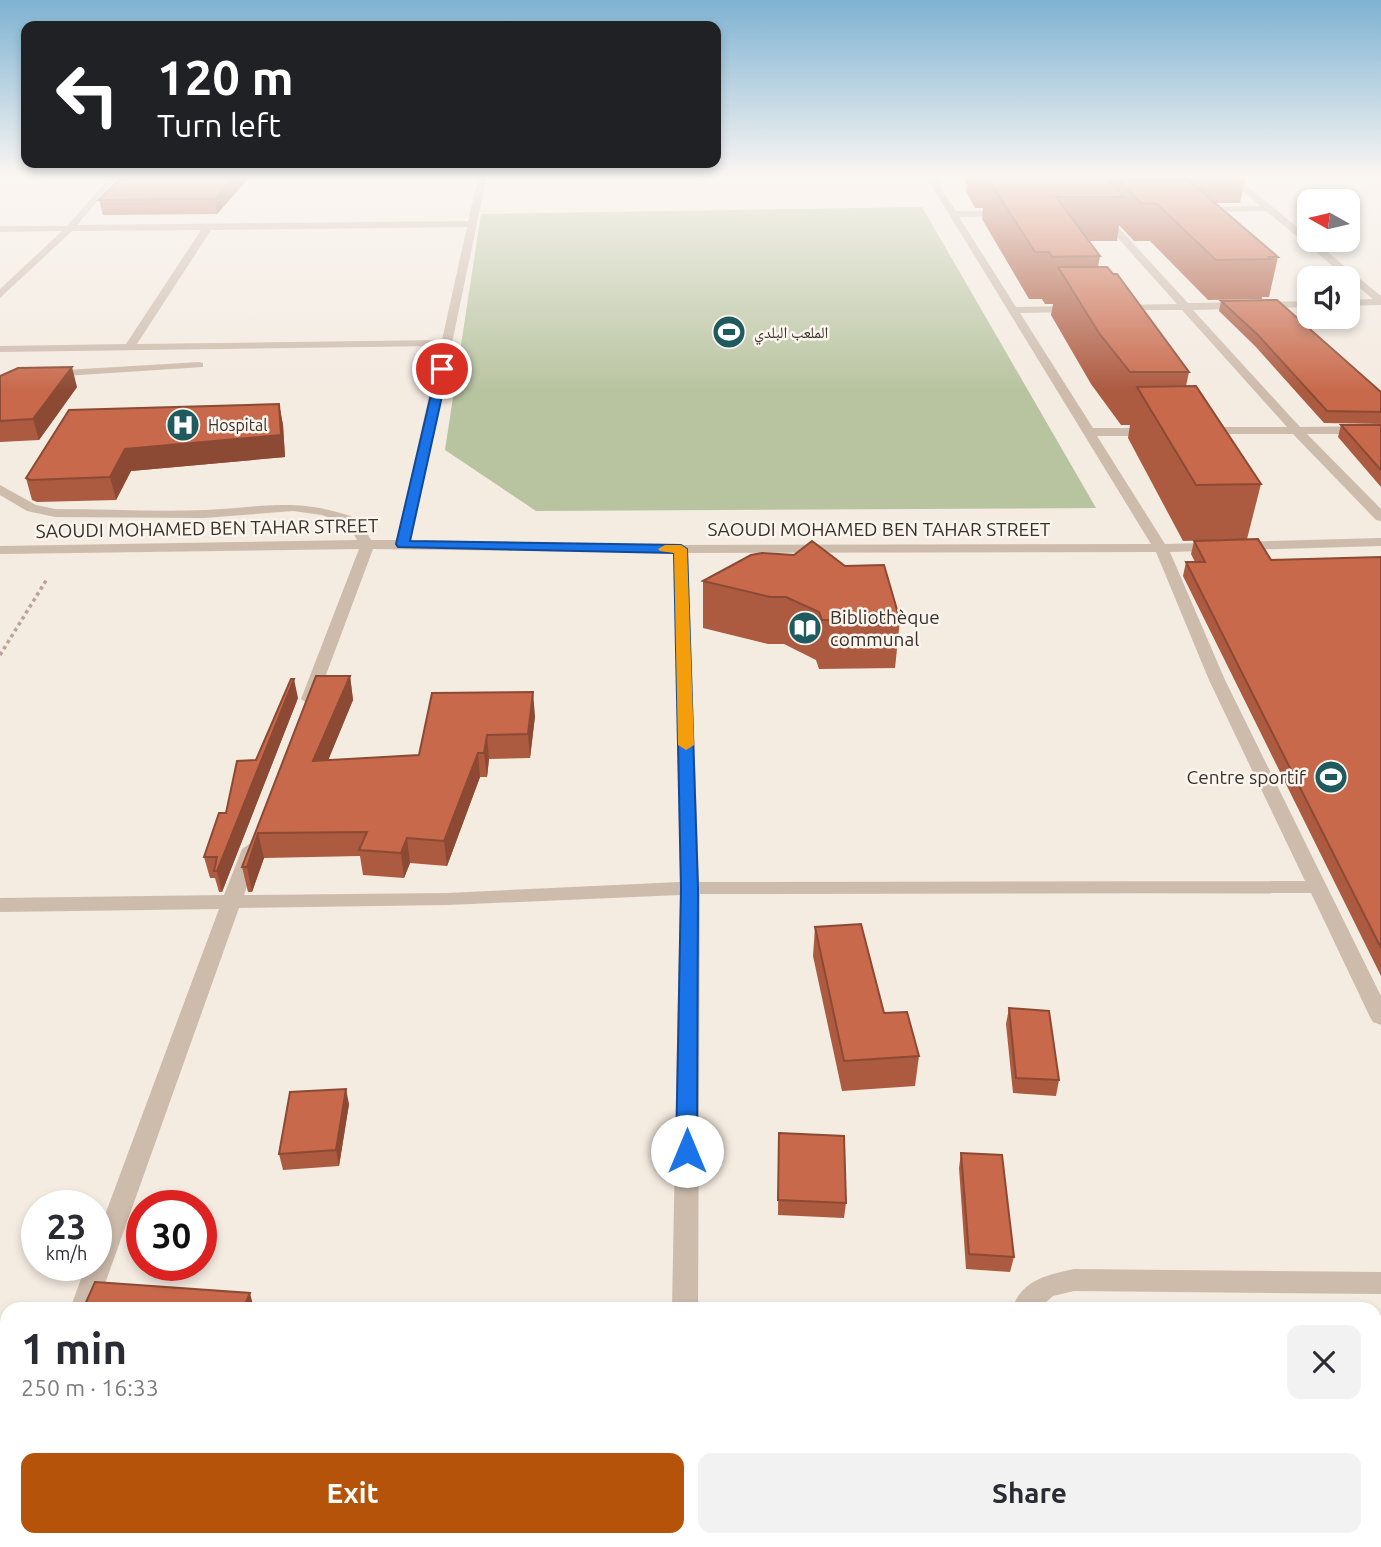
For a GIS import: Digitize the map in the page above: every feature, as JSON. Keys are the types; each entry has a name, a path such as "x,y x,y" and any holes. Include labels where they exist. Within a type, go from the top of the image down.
{"street":[{"path":"0,295 50,247"},
{"path":"130,347 195,247"},
{"path":"403,544 468,247"},
{"path":"975,247 1161,548 1217,680 1381,1017"},
{"path":"1132,247 1297,431 1381,517"},
{"path":"1314,247 1381,302"},
{"path":"1360,303 1381,302"},
{"path":"1106,308 1297,304"},
{"path":"1013,310 1093,308"},
{"path":"0,349 448,343"},
{"path":"35,376 60,372 199,365"},
{"path":"1187,432 1381,430"},
{"path":"1090,432 1159,432"},
{"path":"0,489 32,508 83,515 204,514 293,507 324,511 354,522 367,546 304,711"},
{"name":"SAOUDI MOHAMED BEN TAHAR STREET","path":"0,550 403,544 681,549 1161,548 1381,542"},
{"path":"681,549 690,888 685,1302"},
{"path":"86,1302 260,826"},
{"path":"0,905 447,899 690,888 1317,887"},
{"path":"1027,1302 1044,1286 1074,1280 1381,1283"}],"path":[{"path":"0,655 66,549"}],"green space":[{"name":"الملعب البلدي","path":"476,247 945,247 1096,508 536,511 445,450"}],"building":[{"path":"1032,247 1093,247 1100,256 1052,257 1049,252 1035,252"},
{"path":"1203,247 1267,247 1278,257 1269,257 1271,259 1216,260"},
{"path":"1058,267 1107,267 1113,274 1117,274 1189,372 1130,372 1099,333"},
{"path":"1277,300 1297,318 1297,329 1310,329 1381,392 1381,412 1327,411 1258,335 1221,301"},
{"path":"72,367 33,419 0,421 0,376 18,368"},
{"path":"1196,386 1261,484 1196,485 1137,387"},
{"path":"279,404 281,435 125,449 110,477 26,478 69,410"},
{"path":"1341,425 1381,425 1381,470"},
{"name":"Centre sportif","path":"1258,539 1271,560 1381,557 1381,948 1186,562 1205,562 1194,541"},
{"path":"812,541 845,566 884,565 900,620 822,620 819,612 786,597 770,597 703,581 751,555 794,555"},
{"path":"316,676 350,676 313,761 419,755 432,693 533,692 528,734 487,735 484,753 478,753 444,841 407,838 401,853 359,850 367,832 258,833 247,867 242,867"},
{"path":"291,679 294,679 217,871 214,871 217,857 204,857 219,813 226,813 237,761 256,760"},
{"path":"861,924 884,1013 907,1012 919,1056 844,1061 815,927"},
{"path":"1009,1008 1049,1011 1059,1080 1016,1078"},
{"path":"346,1089 336,1150 279,1154 290,1092"},
{"path":"779,1133 844,1136 846,1203 778,1200"},
{"path":"961,1153 1002,1155 1014,1257 969,1254"},
{"path":"95,1282 250,1293 246,1302 86,1302"}],"slow traffic":[{"path":"665,549 681,549 686,745"}],"place":[{"name":"الملعب البلدي","path":"729,332"},
{"name":"Hospital","path":"183,425"},
{"name":"Bibliothèque communal","path":"805,628"},
{"name":"Centre sportif","path":"1331,777"}],"route":[{"path":"442,369 403,544 681,549 690,888 687,1151"}]}
